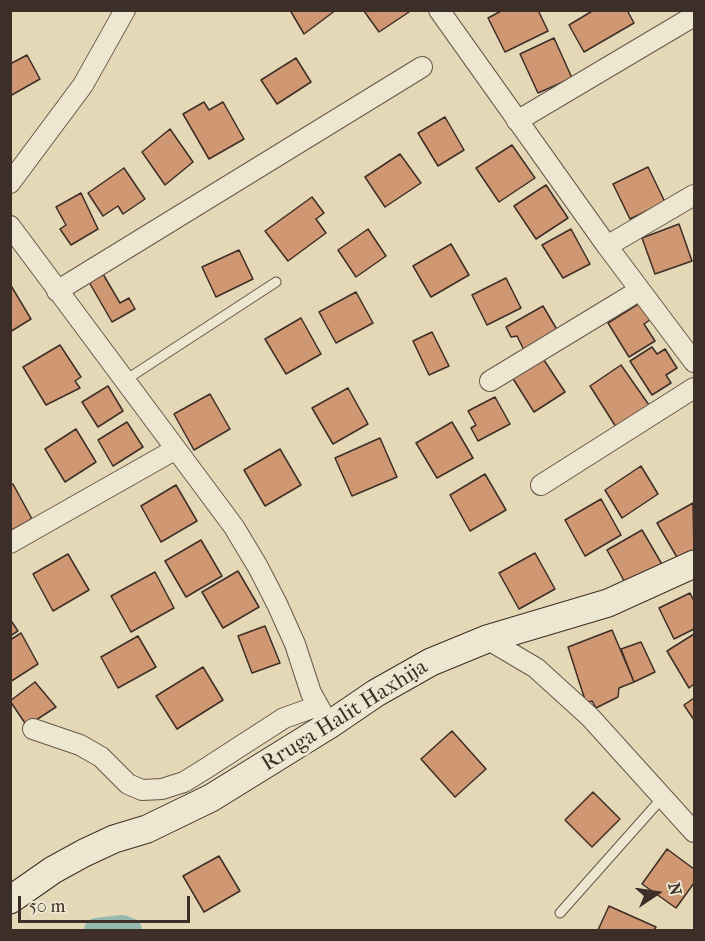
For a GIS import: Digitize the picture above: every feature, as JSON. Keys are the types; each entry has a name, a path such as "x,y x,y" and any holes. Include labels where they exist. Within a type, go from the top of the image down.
{"street":[{"path":"10,183 83,85 125,10"},
{"path":"439,10 607,246 694,362"},
{"path":"517,121 694,16"},
{"path":"57,291 422,68"},
{"path":"607,246 694,195"},
{"path":"10,226 234,527 258,567 295,644 311,693 323,716 284,718 184,782 162,789 142,790 128,784 101,757 80,745 33,729"},
{"path":"490,381 640,290"},
{"path":"541,485 694,388"},
{"path":"10,543 176,448"},
{"name":"Rruga Halit Haxhija","path":"11,899 53,870 84,853 147,829 211,798 323,716 376,693 442,657 487,639 608,603 694,564"},
{"path":"487,639 536,668 564,692 590,717 694,832"}],"lane":[{"path":"124,381 276,282"},
{"path":"560,912 663,797"}],"building":[{"path":"290,10 336,10 304,34"},
{"path":"408,10 409,12 379,32 364,11"},
{"path":"503,10 538,10 548,31 505,52 488,18"},
{"path":"594,10 627,10 634,23 584,52 569,25"},
{"path":"554,38 572,78 538,93 520,54"},
{"path":"27,55 40,79 10,96 10,64"},
{"path":"296,58 311,82 277,104 261,80"},
{"path":"204,102 209,110 223,102 244,139 209,159 183,114"},
{"path":"445,117 464,150 438,166 418,133"},
{"path":"170,129 193,162 165,185 142,152"},
{"path":"512,145 535,178 499,202 476,168"},
{"path":"400,154 421,183 385,207 365,177"},
{"path":"648,167 665,202 630,219 613,184"},
{"path":"124,168 145,199 123,214 118,206 103,216 88,193"},
{"path":"546,185 568,218 536,239 514,206"},
{"path":"81,193 98,229 71,245 60,229 66,225 56,207"},
{"path":"312,197 324,213 316,219 326,233 288,261 265,231"},
{"path":"679,224 692,261 655,274 642,238"},
{"path":"368,229 386,256 356,277 338,250"},
{"path":"571,229 590,264 563,278 542,245"},
{"path":"451,244 469,275 431,297 413,266"},
{"path":"239,250 253,279 216,297 202,267"},
{"path":"103,274 120,303 129,298 135,309 112,322 89,282"},
{"path":"506,278 521,308 487,325 472,295"},
{"path":"10,284 31,319 10,332"},
{"path":"356,292 373,323 336,343 319,312"},
{"path":"643,301 654,317 644,324 655,341 629,357 608,323"},
{"path":"543,306 559,333 526,354 517,336 511,337 506,327"},
{"path":"301,318 321,354 286,374 265,339"},
{"path":"432,332 449,366 429,375 413,341"},
{"path":"60,345 81,377 75,381 80,388 46,405 23,367"},
{"path":"652,347 657,354 665,349 677,368 666,375 671,383 652,395 630,361"},
{"path":"542,357 565,392 534,412 512,377"},
{"path":"621,365 649,405 616,427 590,386"},
{"path":"108,386 123,411 98,427 82,402"},
{"path":"348,388 368,424 333,444 312,408"},
{"path":"210,394 230,429 194,450 174,414"},
{"path":"495,397 510,424 478,441 471,428 476,425 468,411"},
{"path":"127,422 143,447 113,466 98,440"},
{"path":"452,422 473,458 437,478 416,443"},
{"path":"76,429 96,462 65,482 45,449"},
{"path":"380,438 397,477 352,496 335,458"},
{"path":"280,449 301,485 265,506 244,470"},
{"path":"641,466 658,494 622,518 605,490"},
{"path":"485,474 506,510 470,531 450,495"},
{"path":"13,484 32,519 10,531 10,485"},
{"path":"176,485 197,521 161,542 141,506"},
{"path":"601,499 621,535 585,556 565,520"},
{"path":"693,503 694,550 678,559 657,523"},
{"path":"642,530 663,566 627,586 607,550"},
{"path":"201,540 222,576 186,597 165,561"},
{"path":"535,553 555,589 519,609 499,573"},
{"path":"68,554 89,590 53,611 33,574"},
{"path":"238,571 259,607 223,628 202,592"},
{"path":"155,572 174,608 131,632 111,596"},
{"path":"690,593 694,601 694,629 674,639 659,608"},
{"path":"10,619 18,631 10,636"},
{"path":"265,626 280,663 252,673 238,636"},
{"path":"612,630 634,682 619,688 618,697 596,708 592,701 586,703 568,647"},
{"path":"21,633 38,664 10,682 10,640"},
{"path":"694,634 694,684 689,688 667,651"},
{"path":"138,636 156,667 118,688 101,657"},
{"path":"641,642 655,672 634,682 621,649"},
{"path":"203,667 223,700 177,729 156,696"},
{"path":"35,682 56,707 27,726 10,701"},
{"path":"694,698 694,720 684,705"},
{"path":"452,731 486,769 455,797 421,759"},
{"path":"593,792 620,819 592,847 565,820"},
{"path":"667,849 694,869 694,883 676,908 642,884"},
{"path":"219,856 240,891 204,912 183,876"},
{"path":"609,906 656,927 654,930 598,930"}],"waterway":[{"path":"96,930 122,927 130,930"}]}
